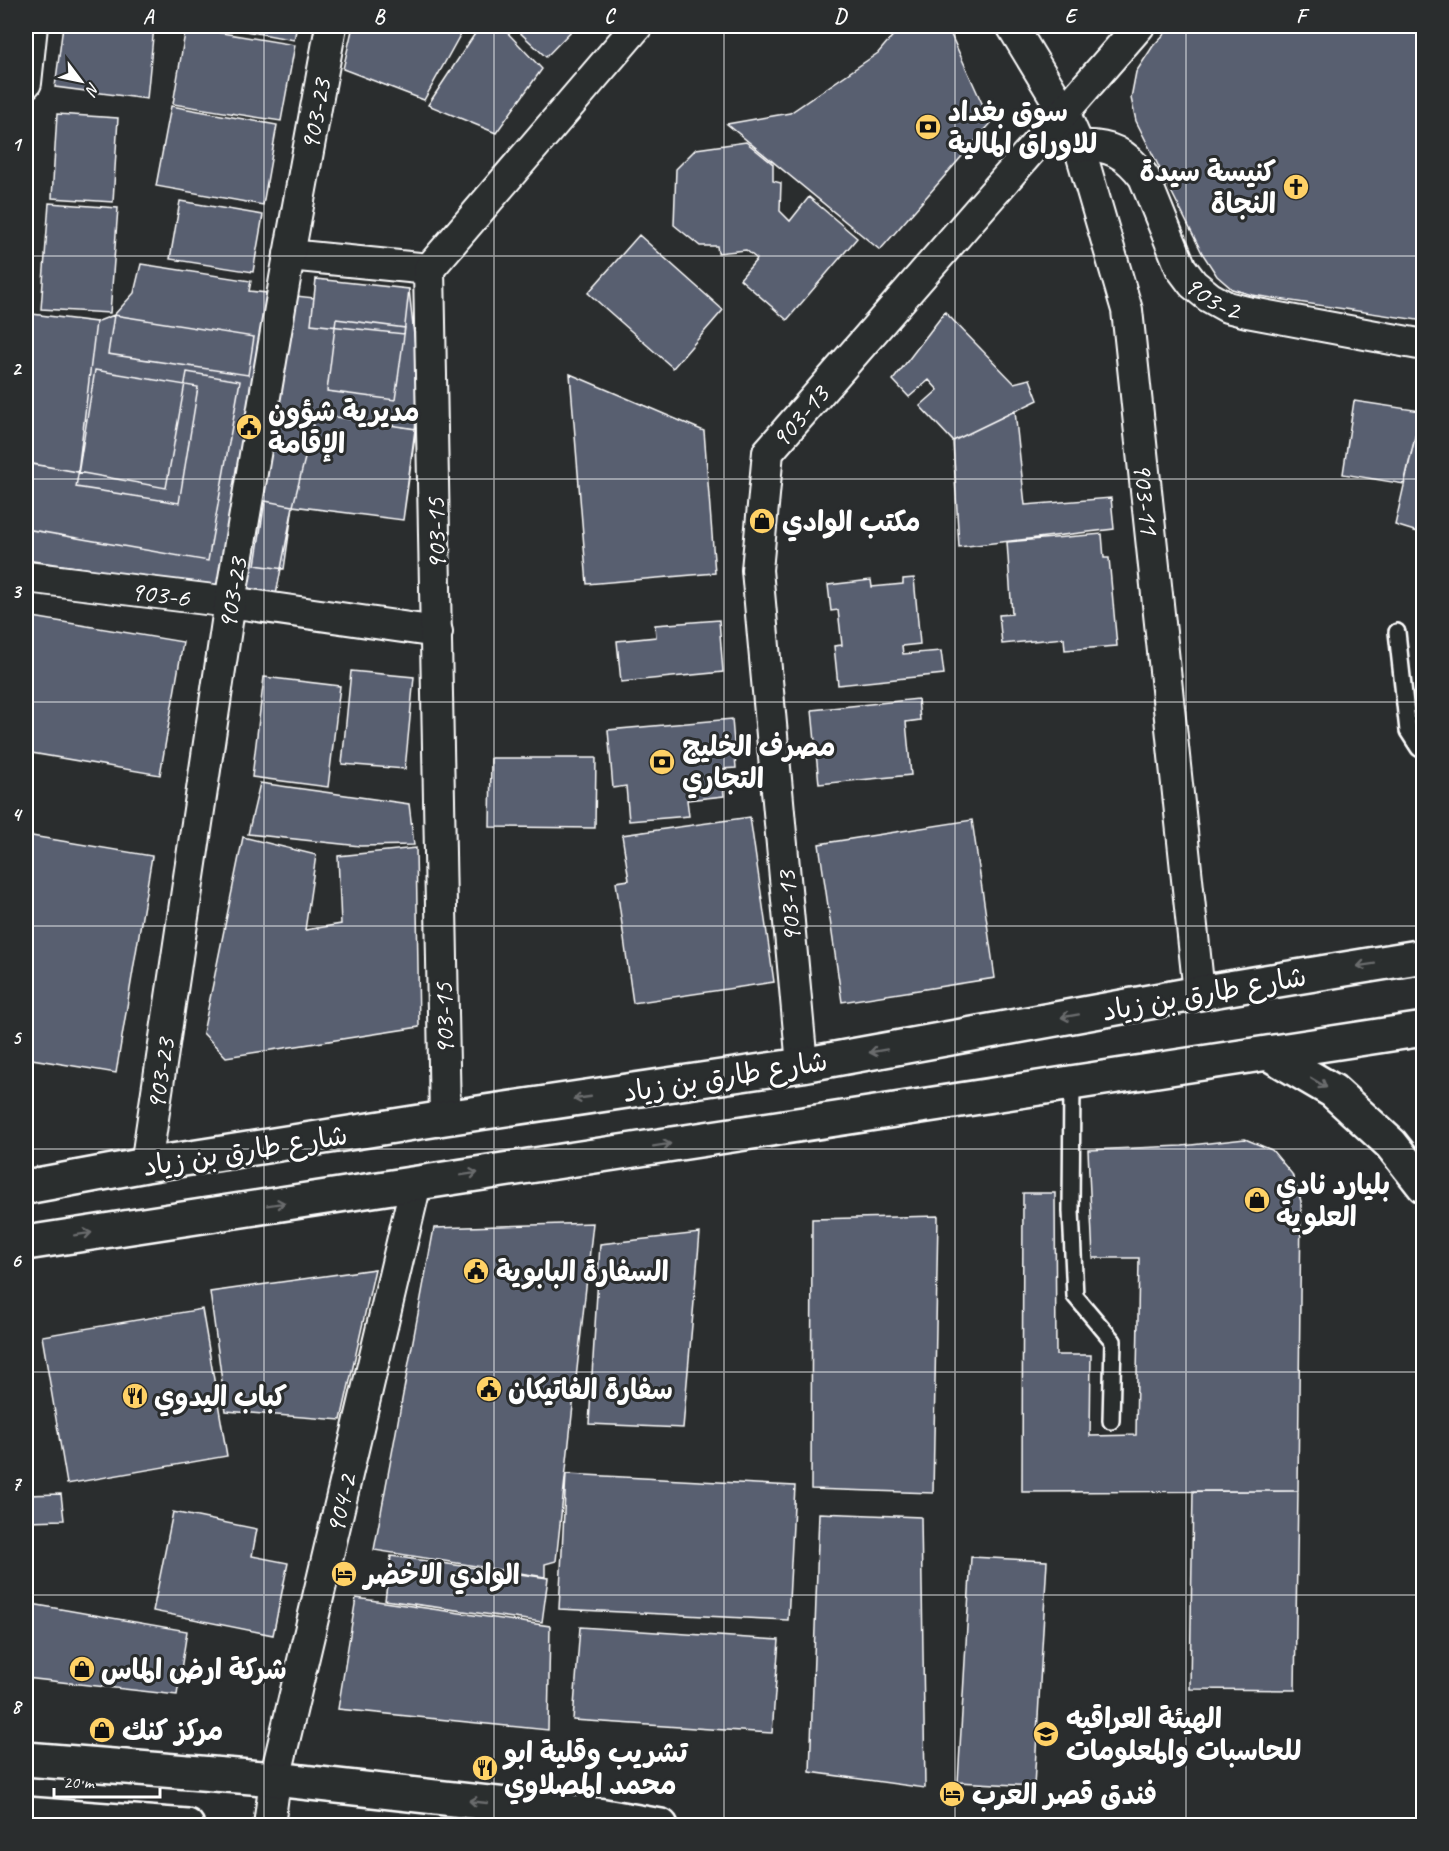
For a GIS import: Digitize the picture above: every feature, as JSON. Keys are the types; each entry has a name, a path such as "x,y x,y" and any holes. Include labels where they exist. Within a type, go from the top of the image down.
{"main road":[{"name":"شارع طارق بن زياد","path":"26,1187 146,1165 802,1065 1199,993 1424,956"},
{"name":"شارع طارق بن زياد","path":"26,1243 1424,1029"},
{"path":"1268,1053 1333,1091 1391,1144 1424,1186"},
{"path":"26,1759 275,1779 604,1816 661,1826"},
{"path":"26,1814 187,1826"}],"street":[{"path":"26,83 32,26"},
{"name":"903-23","path":"146,1165 230,602 289,255 331,26"},
{"path":"289,255 429,269 637,26"},
{"name":"903-11","path":"1012,26 1064,112 1079,146 1127,310 1199,993"},
{"name":"903-13","path":"802,1065 757,570 768,452 1139,26"},
{"name":"903-2","path":"1079,146 1094,145 1110,148 1135,165 1144,177 1181,268 1193,284 1209,297 1227,307 1247,312 1424,345"},
{"name":"903-15","path":"429,269 445,1118"},
{"name":"903-6","path":"26,577 230,602 437,632"},
{"name":"904-2","path":"269,1826 275,1779 416,1183"}],"lane":[{"path":"1397,632 1408,731 1419,748 1424,751"},
{"path":"1072,1082 1071,1211 1075,1296 1113,1341 1111,1421"}],"building":[{"path":"63,26 154,26 147,99 55,87"},
{"path":"218,26 297,26 294,40"},
{"path":"353,26 465,26 424,100 343,69"},
{"path":"480,26 501,26 542,69 496,133 428,105"},
{"path":"513,26 576,26 546,57"},
{"path":"901,26 947,26 991,123 880,250 727,124 790,113 878,53"},
{"name":"كنيسة سيدة النجاة","path":"1172,26 1424,26 1424,321 1252,295 1232,289 1217,276 1202,253 1136,121 1131,98 1136,72 1153,46"},
{"path":"186,27 295,45 281,121 173,104"},
{"path":"171,106 277,125 263,205 156,186"},
{"path":"57,114 118,118 113,202 52,198"},
{"path":"746,142 773,164 773,181 781,183 780,211 790,221 809,197 857,238 787,320 740,279 757,259 746,250 718,253 717,246 700,246 674,225 676,169 696,149"},
{"path":"180,201 263,215 253,272 170,259"},
{"path":"49,203 118,208 110,313 41,309"},
{"path":"639,235 723,310 673,368 588,293"},
{"name":"مديرية شؤون الإقامة","path":"141,264 251,281 249,291 314,298 316,279 409,289 420,392 403,520 293,506 276,595 26,560 27,463 78,472 96,322 114,315 134,293"},
{"path":"316,279 409,289 404,334 311,324"},
{"path":"945,312 1014,383 1030,379 1038,400 953,441 920,406 938,390 929,380 909,397 893,380"},
{"path":"32,314 96,322 78,472 26,463 26,364"},
{"path":"114,315 254,337 248,375 108,354"},
{"path":"336,319 405,328 395,400 327,391"},
{"path":"95,370 198,387 179,503 76,487"},
{"path":"187,372 240,381 208,561 26,529 27,463 166,488"},
{"path":"570,374 704,431 715,573 587,584"},
{"path":"1354,401 1421,411 1404,484 1343,474"},
{"path":"1015,411 1025,505 1111,498 1114,529 959,547 953,441"},
{"path":"1421,411 1424,411 1424,534 1395,525"},
{"path":"316,414 416,429 403,520 293,506"},
{"path":"265,501 293,506 284,569 255,565"},
{"path":"1102,534 1104,558 1109,558 1117,646 1065,650 1064,638 1002,644 999,615 1012,614 1007,542"},
{"path":"914,578 920,644 902,646 903,654 941,651 944,674 838,685 834,646 842,645 838,610 831,611 828,585 871,580 872,587 903,584 903,579"},
{"path":"27,616 183,642 160,775 26,752"},
{"path":"719,620 723,672 621,682 617,641 656,637 655,625"},
{"path":"351,671 414,677 405,769 342,764"},
{"path":"264,677 340,686 328,787 252,777"},
{"path":"918,699 920,720 906,722 911,775 819,784 812,710"},
{"path":"732,719 736,768 721,769 724,796 687,800 689,816 629,821 626,786 613,788 608,730"},
{"path":"491,758 596,758 595,828 490,827"},
{"path":"260,783 409,804 414,845 360,846 248,834"},
{"path":"750,817 774,982 633,1003 616,882 629,880 622,835"},
{"path":"972,820 995,978 842,1002 819,844"},
{"path":"26,835 152,856 116,1073 26,1058"},
{"path":"243,837 316,855 305,930 341,924 338,856 416,848 419,1027 226,1057 203,1033"},
{"path":"1245,1139 1272,1150 1292,1174 1301,1201 1298,1491 1022,1492 1023,1193 1055,1193 1056,1355 1091,1355 1090,1436 1136,1435 1139,1258 1093,1258 1088,1150 1182,1146"},
{"path":"938,1216 933,1493 811,1489 812,1219"},
{"name":"سفارة الفاتيكان","path":"593,1223 556,1561 545,1564 545,1577 374,1550 434,1228"},
{"path":"700,1233 683,1428 589,1424 600,1244"},
{"path":"375,1269 341,1420 226,1411 210,1292"},
{"name":"كباب اليدوي","path":"202,1309 227,1456 67,1484 42,1336"},
{"path":"566,1474 795,1486 788,1620 559,1609"},
{"path":"1193,1491 1298,1491 1295,1690 1190,1689"},
{"path":"61,1494 64,1520 26,1521 26,1495"},
{"path":"173,1512 257,1529 252,1556 288,1563 273,1635 153,1611"},
{"path":"819,1513 921,1517 925,1788 810,1772"},
{"path":"391,1556 548,1578 542,1622 385,1600"},
{"path":"971,1557 1047,1561 1034,1786 958,1782"},
{"path":"356,1598 550,1626 548,1730 338,1709"},
{"path":"26,1603 187,1631 177,1695 26,1678"},
{"path":"580,1627 779,1640 772,1733 573,1720"}],"place":[{"name":"سوق بغداد للاوراق المالية","path":"928,127"},
{"name":"كنيسة سيدة النجاة","path":"1296,187"},
{"name":"مديرية شؤون الإقامة","path":"249,427"},
{"name":"مكتب الوادي","path":"762,521"},
{"name":"مصرف الخليج التجاري","path":"662,762"},
{"name":"بليارد نادي العلويه","path":"1257,1200"},
{"name":"السفارة البابوية","path":"476,1271"},
{"name":"سفارة الفاتيكان","path":"489,1389"},
{"name":"كباب اليدوي","path":"135,1396"},
{"name":"الوادي الاخضر","path":"344,1574"},
{"name":"شركة ارض الماس","path":"82,1669"},
{"name":"مركز كنك","path":"102,1730"},
{"name":"الهيئة العراقيه للحاسبات والمعلومات","path":"1046,1734"},
{"name":"تشريب وقلية ابو محمد المصلاوي","path":"485,1768"},
{"name":"فندق قصر العرب","path":"952,1794"}]}
